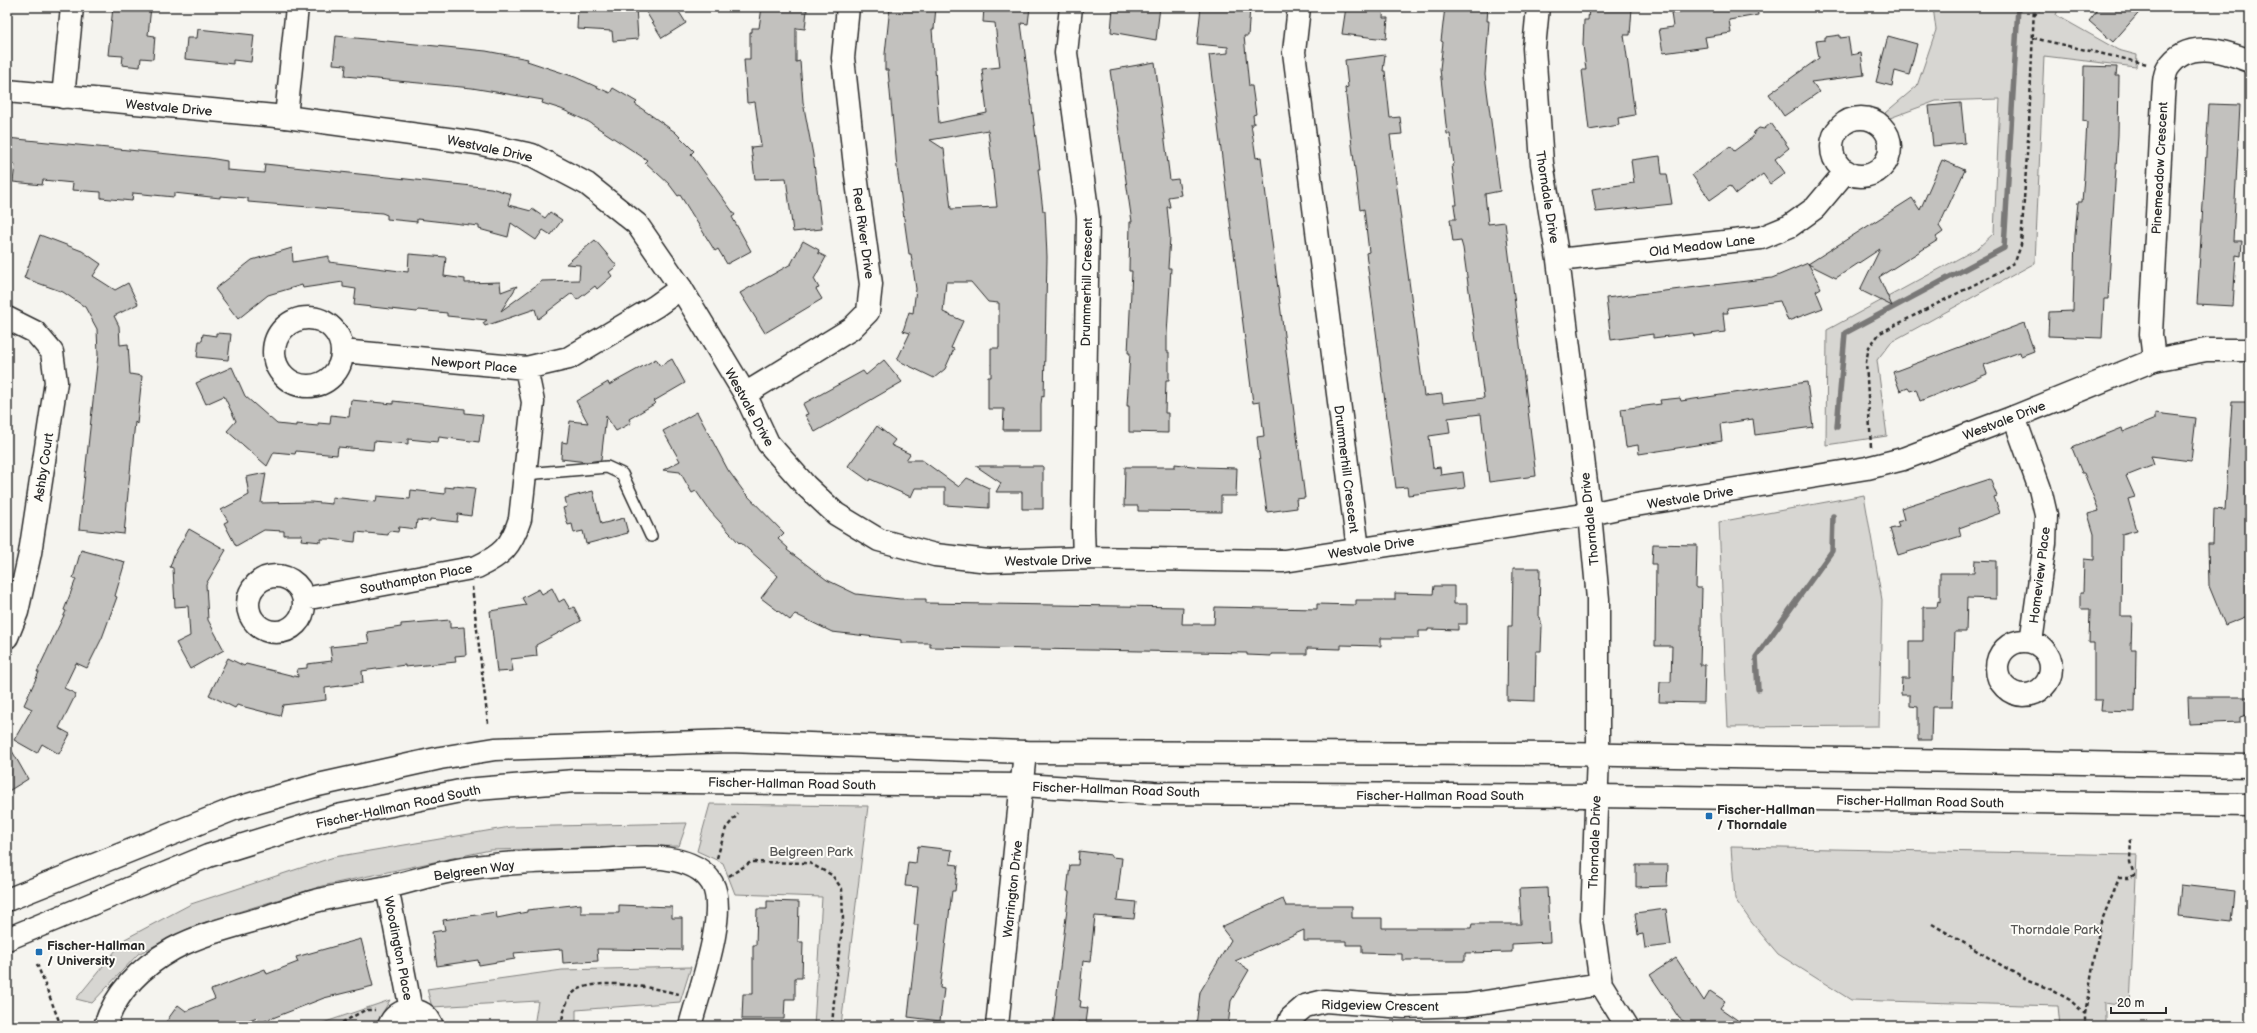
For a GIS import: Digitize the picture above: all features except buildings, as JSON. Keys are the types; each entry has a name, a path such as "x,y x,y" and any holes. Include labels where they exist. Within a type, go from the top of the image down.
{"street":[{"path":"64,97 72,7"},
{"path":"286,117 297,7"},
{"name":"Red River Drive","path":"745,394 851,329 868,312 871,284 842,58 848,7"},
{"name":"Drummerhill Crescent","path":"1071,7 1066,53 1088,217 1083,528 1084,558"},
{"name":"Drummerhill Crescent","path":"1299,7 1294,52 1358,549"},
{"name":"Thorndale Drive","path":"1538,7 1534,48 1542,163 1558,260 1590,514 1598,598 1598,755 1592,920 1601,984 1627,1026"},
{"path":"2168,68 2185,53 2201,49 2215,50 2250,61"},
{"name":"Pinemeadow Crescent","path":"2154,360 2152,334 2163,98 2168,68"},
{"name":"Westvale Drive","path":"7,91 286,117 477,143 532,155 587,184 637,224 680,288 745,394 768,443 806,486 836,514 878,540 935,555 989,561 1084,558 1284,561 1590,514 1623,507 1867,468 1903,459 2014,417 2154,360 2206,350 2250,350"},
{"name":"Old Meadow Lane","path":"1558,260 1761,238 1790,226 1814,208 1846,172"},
{"name":"Newport Place","path":"342,351 526,368 569,358 656,306 680,288"},
{"name":"Ashby Court","path":"7,318 35,332 52,352 56,382 30,552 17,612 7,637"},
{"name":"Southampton Place","path":"304,599 470,569 497,557 507,547 515,536 520,519 533,402 526,368"},
{"name":"Homeview Place","path":"2014,417 2040,489 2046,515 2045,543 2031,642"},
{"path":"7,900 234,809 318,786 440,758 495,749 730,741 1025,752 1598,755 2250,766"},
{"name":"Warrington Drive","path":"997,1026 1025,752"},
{"name":"Fischer-Hallman Road South","path":"7,939 208,856 337,816 465,790 575,781 1022,785 1154,793 1596,796 2250,805"},
{"name":"Belgreen Way","path":"105,1026 111,1007 132,979 174,949 213,934 323,899 387,887 452,871 538,861 631,858 673,859 698,868 713,886"},
{"path":"690,1026 715,938 716,904 713,886"},
{"name":"Woodington Place","path":"387,887 411,1010"},
{"name":"Ridgeview Crescent","path":"1288,1026 1291,1018 1305,1006 1325,1001 1404,1007 1466,1006 1601,984"},
{"name":"Woodington Place","path":"388,1026 395,1016 403,1010 421,1012 427,1017 432,1026"}],"lane":[{"path":"525,474 606,467 622,474 651,536"}],"path":[{"path":"1867,468 1872,441 1866,362 1869,347 1880,333 1997,273 2015,262 2021,244 2034,7"},
{"path":"2033,18 2041,7"},
{"path":"2033,38 2168,68"},
{"path":"470,569 488,723"},
{"path":"715,862 726,828 738,814"},
{"path":"2085,1026 2085,1014 2100,925 2119,878 2129,878 2134,875 2130,862 2131,837"},
{"path":"713,886 751,862 808,863 832,875 842,889 843,921 836,976 832,1026"},
{"path":"1932,924 2028,981 2050,989 2070,1000 2085,1014"},
{"path":"37,964 61,1026"},
{"path":"561,1026 564,1007 576,991 598,984 655,988 697,998"}],"green space":[{"path":"1933,7 2059,7 2056,15 2118,50 2137,55 2136,67 2044,56 2035,263 1891,342 1877,360 1887,436 1826,445 1827,330 1978,248 1994,233 2000,99 1936,101 1890,118 1885,113 1917,86 1936,30"},
{"path":"1864,495 1882,600 1879,726 1728,727 1719,522"},
{"name":"Belgreen Park","path":"710,804 868,806 841,1026 814,1026 822,897 735,894 723,863 697,851"},
{"path":"687,823 679,846 490,850 322,886 196,925 138,954 92,1003 76,999 125,939 191,904 334,857 510,827"},
{"name":"Thorndale Park","path":"1731,847 2137,855 2130,1006 2105,1002 2105,1026 2060,1026 2058,1006 1851,1000 1778,954 1752,923 1735,899"},
{"path":"691,967 680,1002 576,1010 576,1026 534,1026 538,1001 432,1007 427,989 562,970"},
{"path":"390,1000 375,1026 314,1026"}],"waterway":[{"path":"1837,427 1845,333 2004,248 2018,7"},
{"path":"1758,689 1756,657 1832,551 1833,516"}],"place":[{"name":"Fischer-Hallman / Thorndale","path":"1709,816"},
{"name":"Fischer-Hallman / University","path":"39,952"}]}
